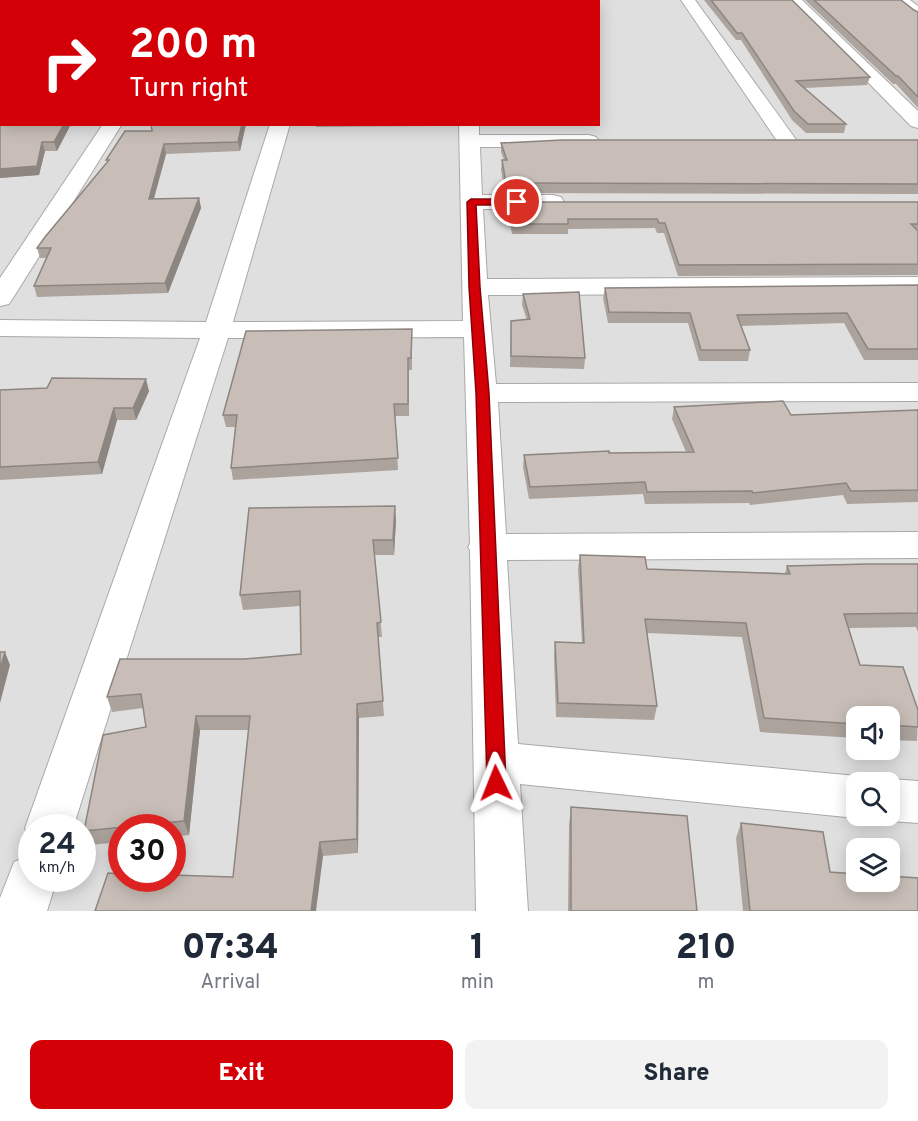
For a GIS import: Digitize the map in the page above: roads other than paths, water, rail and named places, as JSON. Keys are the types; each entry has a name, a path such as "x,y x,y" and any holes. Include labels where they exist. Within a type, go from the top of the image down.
{"street":[{"path":"688,0 787,141"},
{"path":"794,0 918,122"},
{"path":"901,0 918,13"},
{"path":"0,298 112,126"},
{"path":"54,814 217,330 279,126"},
{"path":"502,911 486,547 482,393 474,287 470,133 609,141"},
{"path":"763,141 810,141"},
{"path":"471,202 575,202"},
{"path":"474,287 918,285"},
{"path":"0,328 478,329"},
{"path":"482,393 918,392"},
{"path":"486,547 918,545"},
{"path":"495,762 846,795"},
{"path":"900,801 918,802"},
{"path":"21,911 28,892"}]}
